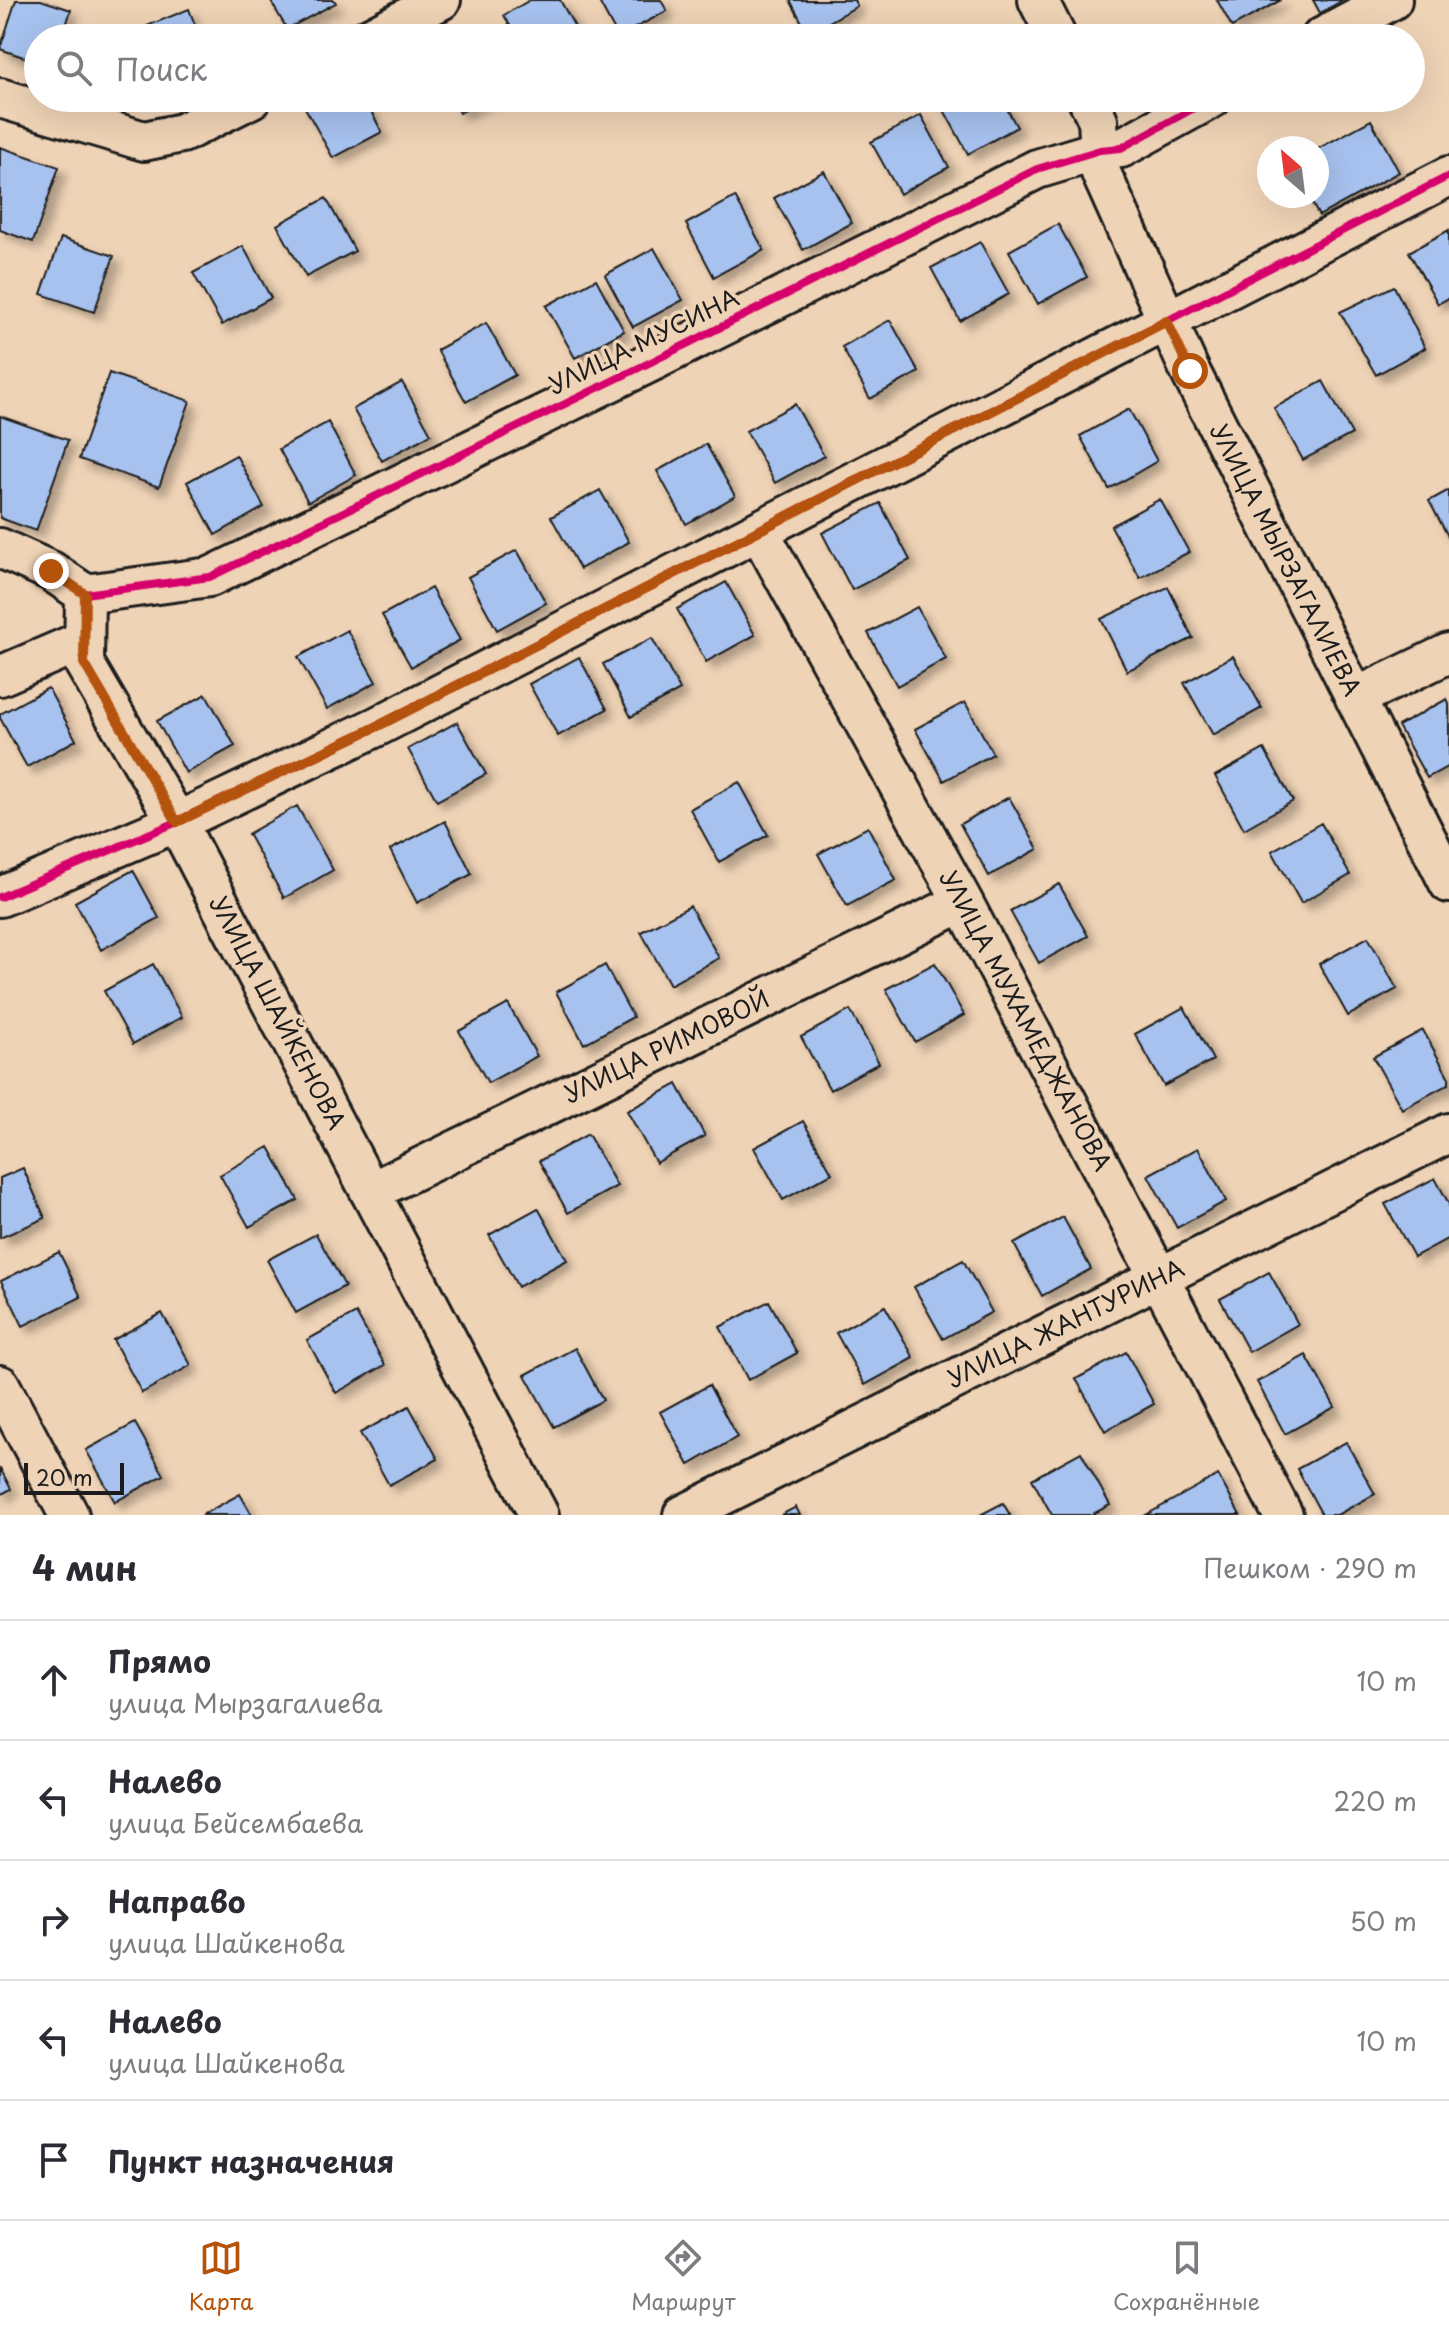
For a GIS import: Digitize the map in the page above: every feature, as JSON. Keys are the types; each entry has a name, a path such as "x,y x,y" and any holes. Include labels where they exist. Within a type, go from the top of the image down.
{"street":[{"path":"396,24 441,0"},
{"path":"1038,0 1050,24"},
{"path":"1347,24 1392,0"},
{"path":"0,98 24,105"},
{"path":"47,112 144,141 182,133 224,112"},
{"name":"УЛИЦА МЫРЗАГАЛИЕВА","path":"1094,112 1098,120 1101,173 1190,371 1449,883"},
{"name":"УЛИЦА МУСИНА","path":"85,594 210,577 1037,169 1100,150 1121,148 1187,112"},
{"path":"0,897 177,822 378,726 1449,176"},
{"name":"УЛИЦА МУХАМЕДЖАНОВА","path":"759,531 963,902 1283,1515"},
{"path":"0,548 51,571 85,594"},
{"name":"УЛИЦА ШАЙКЕНОВА","path":"85,594 84,663 177,822 539,1515"},
{"path":"0,676 84,640"},
{"path":"1355,698 1449,653"},
{"name":"УЛИЦА РИМОВОЙ","path":"370,1192 963,902"},
{"name":"УЛИЦА ЖАНТУРИНА","path":"683,1515 1449,1133"},
{"path":"0,1385 69,1515"}],"building":[{"path":"16,0 41,0 71,10 66,24 24,24 24,57 0,49"},
{"path":"270,0 334,0 336,3 296,24 284,24"},
{"path":"530,0 560,0 573,24 509,24 504,15"},
{"path":"598,0 661,0 667,11 642,24 611,24"},
{"path":"790,0 854,0 857,6 826,24 803,24"},
{"path":"1217,0 1281,0 1237,24 1230,24"},
{"path":"1313,0 1343,0 1320,13"},
{"path":"189,9 195,24 152,24"},
{"path":"307,112 371,112 382,132 333,158"},
{"path":"945,112 1009,112 1017,127 968,154"},
{"path":"921,115 949,167 900,194 871,142"},
{"path":"1371,120 1399,172 1319,216 1315,208 1329,208 1329,143"},
{"path":"0,147 59,167 33,242 0,230"},
{"path":"824,171 852,223 803,250 774,198"},
{"path":"735,197 764,250 714,277 686,224"},
{"path":"326,198 355,251 306,277 277,225"},
{"path":"1058,224 1087,277 1038,304 1009,251"},
{"path":"1449,230 1449,298 1438,304 1409,252"},
{"path":"61,238 114,256 94,312 41,294"},
{"path":"980,242 1009,294 960,321 931,268"},
{"path":"243,246 271,298 222,325 193,273"},
{"path":"654,248 683,300 633,327 605,275"},
{"path":"596,279 624,331 575,358 546,306"},
{"path":"1394,286 1425,348 1376,375 1340,312"},
{"path":"890,320 919,372 870,399 842,347"},
{"path":"486,323 515,375 466,402 437,350"},
{"path":"109,373 190,401 159,487 79,459"},
{"path":"1323,381 1352,434 1303,460 1274,408"},
{"path":"402,382 431,434 382,461 353,409"},
{"path":"795,404 824,456 775,483 746,431"},
{"path":"1129,409 1157,461 1109,489 1080,436"},
{"path":"0,416 68,440 36,531 0,518"},
{"path":"328,422 356,475 308,502 279,449"},
{"path":"706,444 735,496 686,524 657,471"},
{"path":"236,455 264,507 215,535 187,482"},
{"path":"600,490 629,542 580,569 551,517"},
{"path":"1449,490 1449,538 1429,501"},
{"path":"1160,499 1189,552 1140,578 1111,526"},
{"path":"880,503 910,560 852,590 822,533"},
{"path":"517,550 546,603 497,630 468,577"},
{"path":"726,582 755,635 706,662 677,609"},
{"path":"1168,587 1193,638 1127,671 1101,619"},
{"path":"431,588 460,640 411,667 382,615"},
{"path":"917,607 946,659 897,686 868,633"},
{"path":"347,630 376,682 327,709 298,657"},
{"path":"652,638 680,690 631,717 603,664"},
{"path":"1233,656 1262,708 1213,735 1184,683"},
{"path":"579,657 607,709 558,736 529,684"},
{"path":"48,688 76,740 27,767 0,714"},
{"path":"206,694 235,746 186,773 157,721"},
{"path":"1447,699 1449,766 1427,778 1398,726"},
{"path":"965,702 993,754 944,781 915,729"},
{"path":"457,722 486,774 437,801 408,749"},
{"path":"1264,749 1293,801 1244,829 1215,776"},
{"path":"739,782 768,835 719,862 690,809"},
{"path":"1009,797 1038,849 989,876 960,824"},
{"path":"297,806 333,870 284,898 248,834"},
{"path":"445,821 472,874 417,903 390,850"},
{"path":"1321,823 1350,875 1301,903 1272,851"},
{"path":"868,827 896,880 847,906 818,854"},
{"path":"133,870 159,918 101,950 75,902"},
{"path":"1059,884 1088,936 1039,963 1010,911"},
{"path":"690,906 719,958 670,985 641,932"},
{"path":"1368,937 1397,989 1348,1016 1319,964"},
{"path":"935,963 964,1015 915,1042 886,989"},
{"path":"153,964 182,1017 133,1044 104,991"},
{"path":"605,965 633,1017 584,1044 556,992"},
{"path":"508,1004 537,1056 488,1083 459,1031"},
{"path":"1184,1007 1213,1060 1164,1086 1135,1034"},
{"path":"850,1010 879,1063 830,1090 801,1037"},
{"path":"1423,1030 1449,1078 1449,1084 1402,1109 1373,1057"},
{"path":"677,1084 705,1136 656,1163 627,1111"},
{"path":"803,1121 832,1173 783,1200 754,1148"},
{"path":"588,1134 617,1186 568,1213 539,1161"},
{"path":"269,1147 298,1200 249,1227 220,1175"},
{"path":"1198,1148 1226,1201 1177,1228 1148,1175"},
{"path":"23,1168 45,1218 0,1238 0,1178"},
{"path":"1435,1178 1449,1204 1449,1238 1414,1257 1385,1204"},
{"path":"538,1208 567,1260 518,1287 489,1235"},
{"path":"1063,1217 1091,1269 1042,1296 1014,1244"},
{"path":"316,1234 345,1286 296,1313 267,1260"},
{"path":"59,1252 81,1297 23,1326 1,1281"},
{"path":"963,1260 992,1312 943,1339 914,1287"},
{"path":"1269,1272 1298,1324 1249,1352 1220,1299"},
{"path":"769,1301 797,1353 748,1380 720,1327"},
{"path":"885,1306 914,1358 865,1385 836,1333"},
{"path":"162,1313 191,1365 142,1393 113,1340"},
{"path":"356,1313 385,1365 336,1393 307,1340"},
{"path":"575,1348 603,1400 554,1427 525,1375"},
{"path":"1126,1352 1154,1404 1105,1431 1076,1379"},
{"path":"1306,1355 1335,1407 1285,1434 1257,1382"},
{"path":"709,1385 737,1437 689,1465 660,1412"},
{"path":"409,1406 438,1459 389,1485 360,1433"},
{"path":"135,1423 164,1475 115,1502 86,1450"},
{"path":"1346,1442 1375,1494 1337,1515 1322,1515 1297,1469"},
{"path":"1081,1452 1110,1505 1091,1515 1052,1515 1032,1479"},
{"path":"0,1468 11,1489 0,1495"},
{"path":"1218,1475 1240,1515 1146,1515"},
{"path":"240,1494 252,1515 202,1515"},
{"path":"1003,1503 1010,1515 980,1515"},
{"path":"796,1507 800,1515 781,1515"}],"cycle path":[{"path":"85,594 210,577 1037,169 1100,150 1121,148 1187,112"},
{"path":"0,897 177,822 378,726 1449,176"}],"route":[{"path":"51,571 85,594 84,663 177,822 378,726 1167,321 1190,371"}]}
